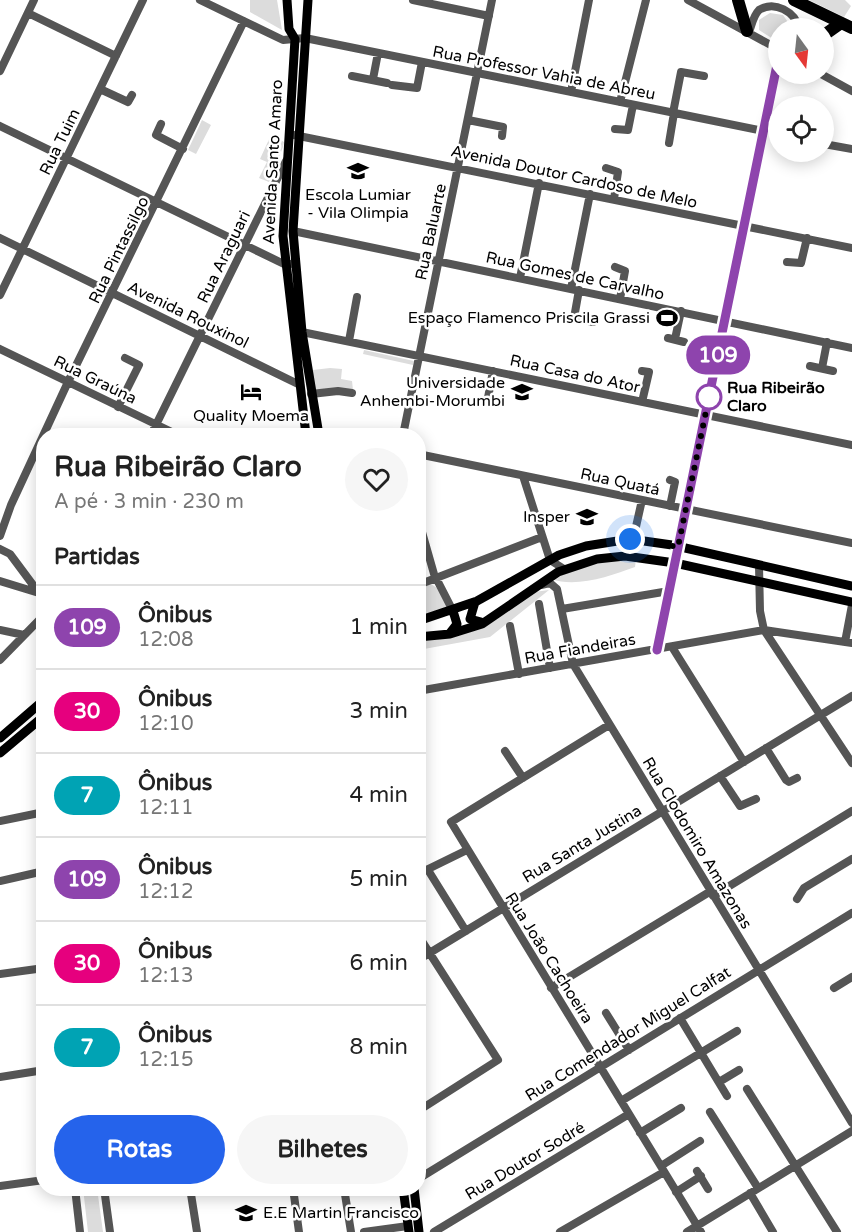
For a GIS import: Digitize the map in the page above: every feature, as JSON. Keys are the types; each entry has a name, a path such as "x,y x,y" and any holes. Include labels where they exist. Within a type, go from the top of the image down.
{"highway":[{"path":"738,0 748,32"},
{"path":"794,0 847,26"}],"main road":[{"name":"Avenida Santo Amaro","path":"287,0 289,29 300,39"},
{"name":"Avenida Santo Amaro","path":"290,264 300,39 308,0"},
{"name":"Avenida Santo Amaro","path":"295,135 289,154 283,227 290,264 305,428"},
{"name":"Avenida Santo Amaro","path":"297,331 318,428"},
{"path":"426,619 475,602 550,560 586,546 633,540 678,547 852,586"},
{"path":"426,636 445,635 488,621 533,587 564,569 597,559 625,556 675,563 852,603"},
{"path":"475,602 470,619 476,623 488,621"},
{"path":"445,635 457,627 453,611"},
{"path":"0,738 36,707"},
{"path":"0,753 36,723"},
{"path":"404,1196 409,1229"},
{"path":"415,1196 419,1232"}],"street":[{"path":"0,70 34,0"},
{"name":"Rua Tuim","path":"0,296 143,0"},
{"name":"Rua Professor Vahia de Abreu","path":"200,0 283,40 300,39 378,53 768,132"},
{"path":"413,0 489,16"},
{"name":"Rua Baluarte","path":"405,428 492,0"},
{"path":"571,92 590,0"},
{"path":"620,102 646,0"},
{"path":"688,0 768,43"},
{"path":"748,32 758,11 770,5 787,8 796,18"},
{"path":"28,13 116,56"},
{"name":"Rua Pintassilgo","path":"47,428 244,21"},
{"path":"373,80 378,53"},
{"path":"352,76 417,88 422,62"},
{"path":"659,141 671,143 673,113 681,72 704,76"},
{"path":"834,81 852,91"},
{"path":"657,650 773,84"},
{"path":"100,89 128,102 132,95"},
{"path":"615,129 628,130 633,105"},
{"path":"468,120 503,127 502,136"},
{"path":"161,124 156,135 183,149"},
{"path":"0,126 244,246 290,264"},
{"name":"Avenida Doutor Cardoso de Melo","path":"295,135 852,248"},
{"path":"834,146 852,149"},
{"name":"Rua Araguari","path":"154,428 289,154"},
{"path":"606,168 618,172 614,199"},
{"path":"520,278 540,183"},
{"path":"570,289 590,194"},
{"name":"Rua Gomes de Carvalho","path":"292,231 852,348"},
{"name":"Avenida Rouxinol","path":"0,237 300,385"},
{"path":"788,262 801,263 807,238"},
{"path":"615,267 625,271 620,299"},
{"path":"579,290 574,318 593,322"},
{"path":"349,341 357,297"},
{"path":"681,311 672,338 684,342"},
{"name":"Rua Casa do Ator","path":"297,331 852,445"},
{"path":"822,368 827,342"},
{"name":"Rua Graúna","path":"0,349 163,428"},
{"path":"118,407 139,365 125,358"},
{"path":"810,366 833,371"},
{"path":"480,403 487,403 493,371"},
{"path":"642,371 649,372 642,402"},
{"path":"311,394 338,391 352,393"},
{"name":"Rua Pintassilgo","path":"0,536 36,451"},
{"name":"Rua Quatá","path":"426,456 852,543"},
{"path":"523,476 550,560 564,569"},
{"path":"670,480 675,482 670,506"},
{"path":"633,540 642,500"},
{"path":"426,582 542,537"},
{"path":"426,545 436,578 453,611"},
{"path":"0,549 12,556 36,587"},
{"path":"759,566 760,610 764,630 822,714 852,763"},
{"path":"0,581 36,592"},
{"name":"Rua Clodomiro Amazonas","path":"533,587 550,583 554,585 562,609 573,664 852,1124"},
{"path":"562,609 669,591"},
{"path":"848,643 852,603"},
{"path":"539,604 550,669"},
{"path":"0,660 36,623"},
{"path":"510,626 519,674"},
{"path":"0,630 24,635"},
{"name":"Rua Fiandeiras","path":"426,690 764,630 848,643"},
{"path":"672,647 744,762"},
{"name":"Rua Santa Justina","path":"426,955 852,696"},
{"path":"505,751 523,778 609,725"},
{"path":"766,748 786,780 789,782 797,778"},
{"path":"720,776 740,806 756,799"},
{"name":"Rua João Cachoeira","path":"523,778 451,820 502,909 699,1229"},
{"path":"551,988 852,810"},
{"path":"0,821 36,814"},
{"path":"466,931 428,870 467,850"},
{"path":"797,899 804,888 852,859"},
{"path":"0,880 36,873"},
{"name":"Rua Comendador Miguel Calfat","path":"426,1174 852,913"},
{"path":"426,947 498,1058 496,1064 426,1106"},
{"path":"0,974 36,969"},
{"path":"834,988 852,976"},
{"path":"606,1013 629,1050"},
{"path":"680,1018 727,1096"},
{"path":"621,1101 737,1031"},
{"path":"719,1082 739,1070"},
{"path":"0,1077 36,1071"},
{"path":"747,1089 837,1232"},
{"path":"640,1133 681,1108"},
{"path":"710,1112 758,1188"},
{"name":"Rua Doutor Sodré","path":"434,1232 629,1114"},
{"path":"687,1232 699,1229 750,1193 852,1131"},
{"path":"560,1232 663,1169 700,1141"},
{"path":"676,1192 699,1174 708,1189"},
{"path":"0,1186 36,1181"},
{"path":"750,1193 773,1232"},
{"path":"76,1196 80,1232"},
{"path":"105,1196 110,1232"},
{"path":"191,1196 197,1232"},
{"path":"294,1196 299,1232"},
{"path":"345,1196 351,1232"},
{"path":"364,1232 409,1229"}],"shaded area":[{"path":"250,0 277,0 282,30 250,12"},
{"path":"809,0 845,0 851,6 844,17"},
{"path":"770,13 783,15 785,18 768,18 768,36 759,30 759,20"},
{"path":"202,120 211,125 196,154 188,150"},
{"path":"271,135 284,142 269,182 259,178 267,162 260,159"},
{"path":"364,350 414,361 413,365 363,354"},
{"path":"342,369 341,379 352,381 353,390 313,392 313,370"},
{"path":"636,559 635,567 593,580 572,582 551,579 599,561"},
{"path":"431,584 437,588 449,609 426,616 426,586"},
{"path":"549,590 490,637 426,649 426,640 451,638 534,592"},
{"path":"84,1196 98,1196 103,1232 88,1232"}],"bus line":[{"name":"109","path":"657,650 773,84"}],"place":[{"name":"Escola Lumiar - Vila Olimpia","path":"358,171"},
{"name":"Espaço Flamenco Priscila Grassi","path":"667,318"},
{"name":"Quality Moema","path":"251,392"},
{"name":"Universidade Anhembi-Morumbi","path":"522,392"},
{"name":"Rua Ribeirão Claro","path":"709,397"},
{"name":"Insper","path":"587,517"},
{"name":"E.E Martin Francisco","path":"246,1213"}],"route":[{"path":"630,539 678,547 709,397"}]}
